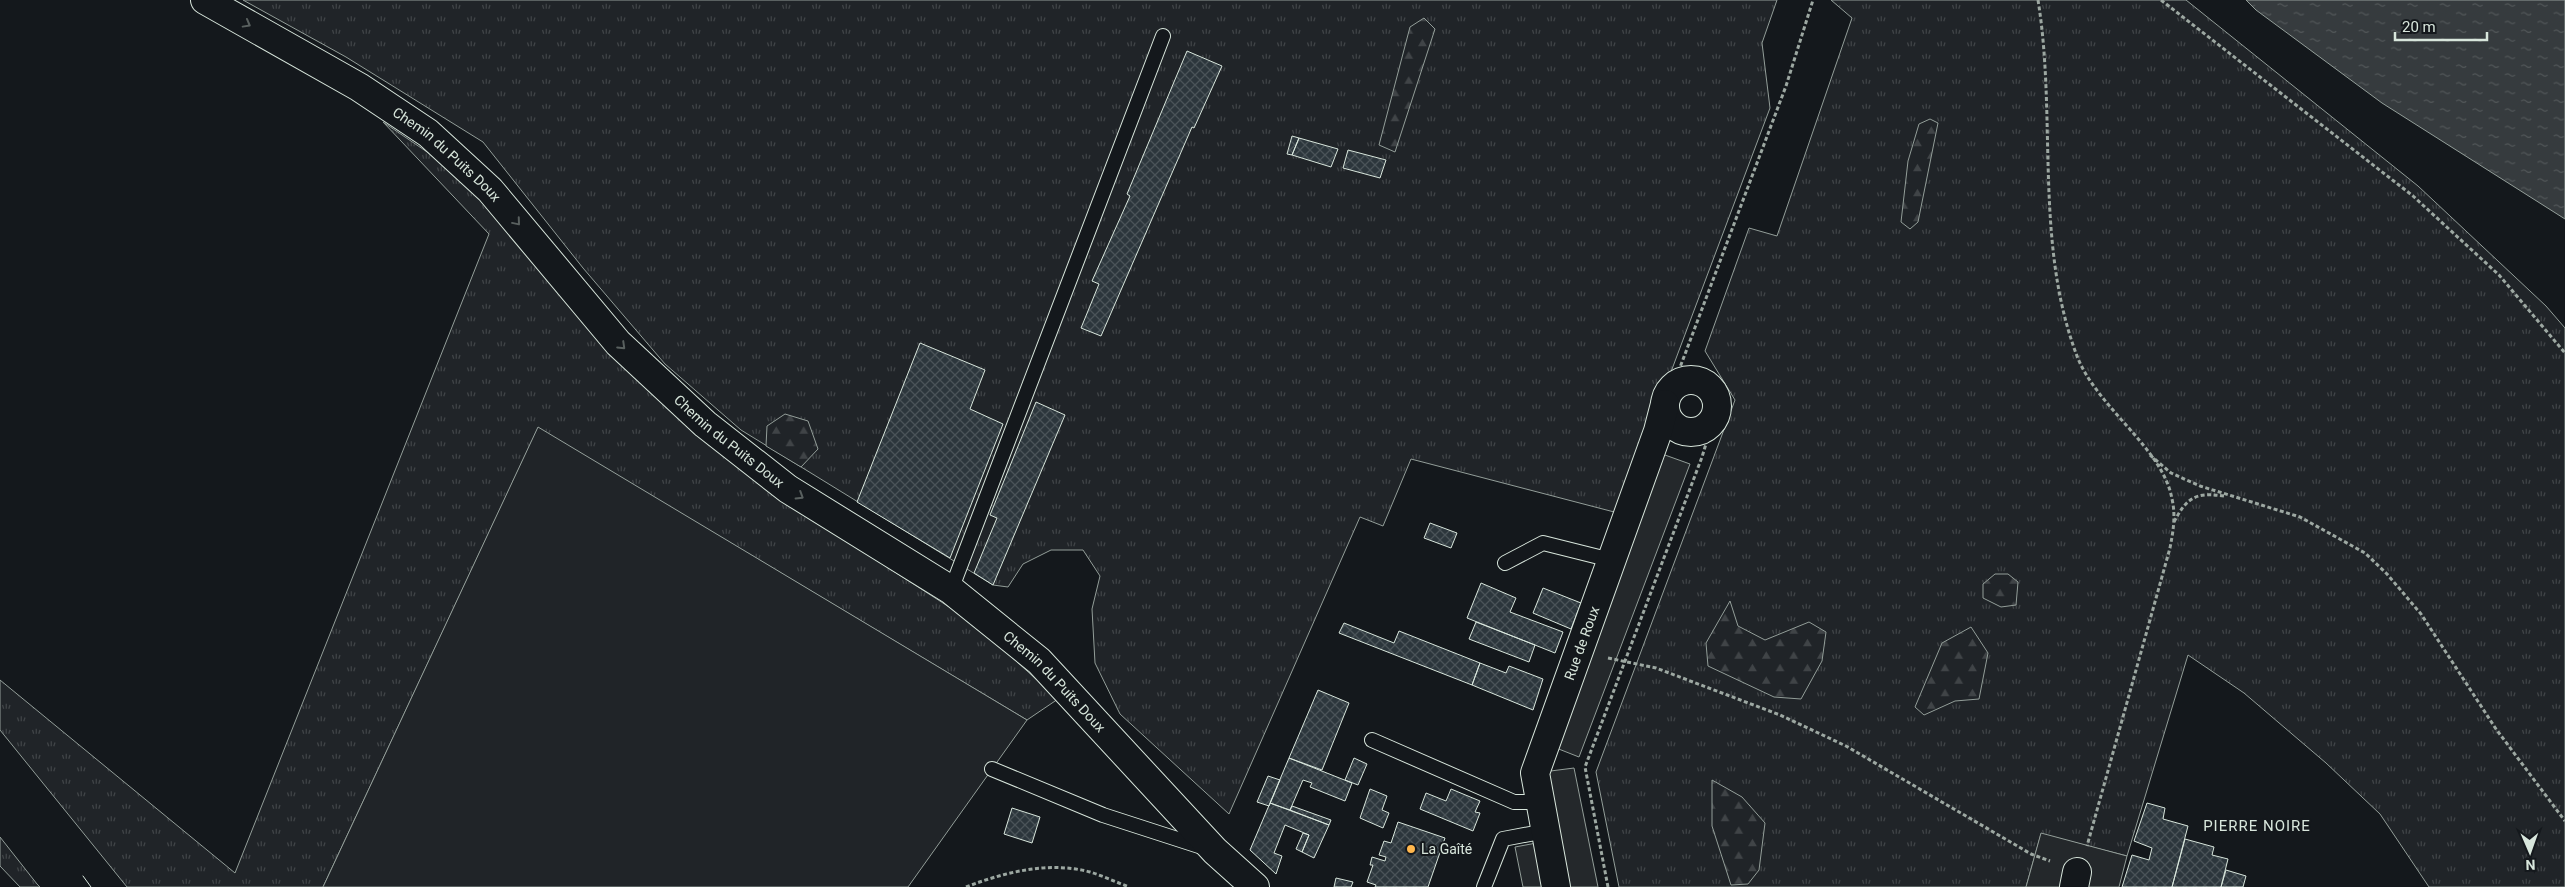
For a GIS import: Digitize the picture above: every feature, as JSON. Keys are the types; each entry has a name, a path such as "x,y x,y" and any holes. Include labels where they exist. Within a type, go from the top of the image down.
{"street":[{"name":"Chemin du Puits Doux","path":"205,0 359,87 428,133 490,190 618,343 705,424 788,488 952,590 1038,661 1215,851 1255,887"},
{"path":"1688,380 1705,384 1715,398 1715,414 1706,427 1698,431 1682,430 1667,412 1688,380"},
{"name":"Rue de Roux","path":"1556,887 1535,773 1611,560 1667,412"}],"lane":[{"path":"952,590 1163,36"},
{"path":"1505,563 1543,543 1611,560"},
{"path":"1372,740 1514,802 1540,802"},
{"path":"992,769 1103,815 1215,851"},
{"path":"1484,887 1503,839 1546,831"}],"path":[{"path":"1667,412 1786,86 1813,0"},
{"path":"1579,652 1656,668 1788,719 1846,746 2075,879 2097,812 2170,548 2174,522 2172,499 2164,476 2146,451 2103,401 2088,378 2074,349 2061,302 2055,266 2046,63 2038,0"},
{"path":"2161,0 2413,196 2499,275 2565,353"},
{"path":"1608,887 1585,767 1702,457 1715,414"},
{"path":"2146,451 2171,473 2232,497 2308,521 2365,553 2387,574 2421,614 2496,729 2565,821"},
{"path":"2174,522 2188,499 2199,495 2214,494 2232,497"},
{"path":"966,887 1001,874 1045,868 1088,872 1130,887"}],"green space":[{"path":"243,0 1777,0 1762,43 1770,108 1618,513 1411,459 1383,526 1360,517 1229,814 1120,714 1095,663 1092,609 1100,576 1083,550 1051,550 1023,564 1008,587 993,585 741,430 665,364 583,268 483,142 346,57"},
{"path":"1831,0 2186,0 2418,186 2546,306 2565,328 2565,887 2429,887 2380,814 2326,763 2244,693 2188,655 2127,856 2041,834 2026,887 1619,887 1596,772 1735,400 1705,351 1749,228 1777,236 1852,18"},
{"path":"1424,18 1435,29 1395,152 1379,145 1410,27"},
{"path":"1930,119 1938,123 1918,222 1910,229 1901,222 1908,161 1919,124"},
{"path":"383,122 458,173 514,234 636,378 735,464 887,567 974,623 1058,699 1027,720 538,428 323,887 127,887 0,730 0,680 235,873 489,234"},
{"path":"785,414 808,421 818,449 801,467 766,446 767,426"},
{"path":"538,427 1027,720 908,887 323,887"},
{"path":"1995,574 2008,574 2018,582 2016,605 2001,607 1983,598 1983,584"},
{"path":"1730,601 1738,626 1765,640 1809,622 1826,632 1822,661 1801,699 1774,697 1708,666 1706,643"},
{"path":"1971,627 1988,653 1979,699 1955,701 1924,715 1915,707 1942,643"},
{"path":"1712,780 1742,797 1765,823 1759,870 1748,884 1731,885 1712,826"},
{"path":"0,837 40,887 20,887 0,866"}],"shaded area":[{"path":"1651,450 1690,464 1579,757 1546,744"},
{"path":"1574,768 1598,887 1523,887 1515,847 1547,841 1535,773"},
{"path":"2041,833 2127,856 2119,887 2026,887"}],"water":[{"path":"2246,0 2565,0 2565,219 2382,103 2256,10"}],"building":[{"path":"1187,51 1222,66 1194,128 1192,127 1101,336 1081,328 1099,284 1092,281 1130,196 1127,194"},
{"path":"1292,136 1299,138 1292,155 1287,154"},
{"path":"1299,138 1338,149 1331,167 1292,155"},
{"path":"1348,150 1386,160 1380,178 1343,168"},
{"path":"920,343 985,370 970,409 1003,424 950,558 857,502"},
{"path":"1036,402 1065,415 993,585 974,573 997,518 990,515"},
{"path":"1430,523 1457,533 1451,548 1424,538"},
{"path":"1481,583 1516,598 1510,612 1563,632 1555,653 1467,618"},
{"path":"1543,588 1581,603 1571,629 1533,613"},
{"path":"1476,622 1535,645 1529,662 1469,639"},
{"path":"1344,623 1394,643 1399,631 1480,663 1472,685 1339,633"},
{"path":"1480,663 1506,673 1509,666 1543,679 1533,710 1472,685"},
{"path":"1318,690 1349,703 1322,770 1289,758"},
{"path":"1289,758 1352,783 1345,801 1310,787 1312,783 1303,780 1290,810 1270,803"},
{"path":"1354,758 1367,764 1358,785 1345,780"},
{"path":"1268,776 1280,780 1269,806 1257,802"},
{"path":"1370,789 1387,796 1382,810 1389,813 1383,828 1360,818"},
{"path":"1451,789 1480,801 1475,812 1480,813 1473,831 1420,809 1426,793 1446,801"},
{"path":"1270,803 1329,825 1314,858 1302,852 1309,835 1285,825 1274,853 1282,856 1276,874 1250,850"},
{"path":"2147,803 2165,808 2163,819 2188,826 2172,887 2122,887 2132,855 2149,860 2152,848 2134,841"},
{"path":"1292,806 1331,820 1329,825 1290,810"},
{"path":"1012,808 1040,817 1032,843 1004,834"},
{"name":"La Gaîté","path":"1398,822 1445,838 1428,887 1375,887 1376,885 1367,882 1373,865 1370,865 1372,857 1385,861 1386,857 1379,855 1384,841 1391,843"},
{"path":"1303,833 1309,835 1302,852 1296,849"},
{"path":"2185,839 2214,847 2212,855 2228,859 2221,887 2172,887"},
{"path":"2226,870 2246,876 2243,887 2221,887"},
{"path":"1336,878 1353,882 1351,887 1334,887"}],"tram line":[{"path":"83,876 91,887"}],"place":[{"name":"La Gaîté","path":"1411,849"}],"district":[{"name":"PIERRE NOIRE","path":"2257,826"}]}
